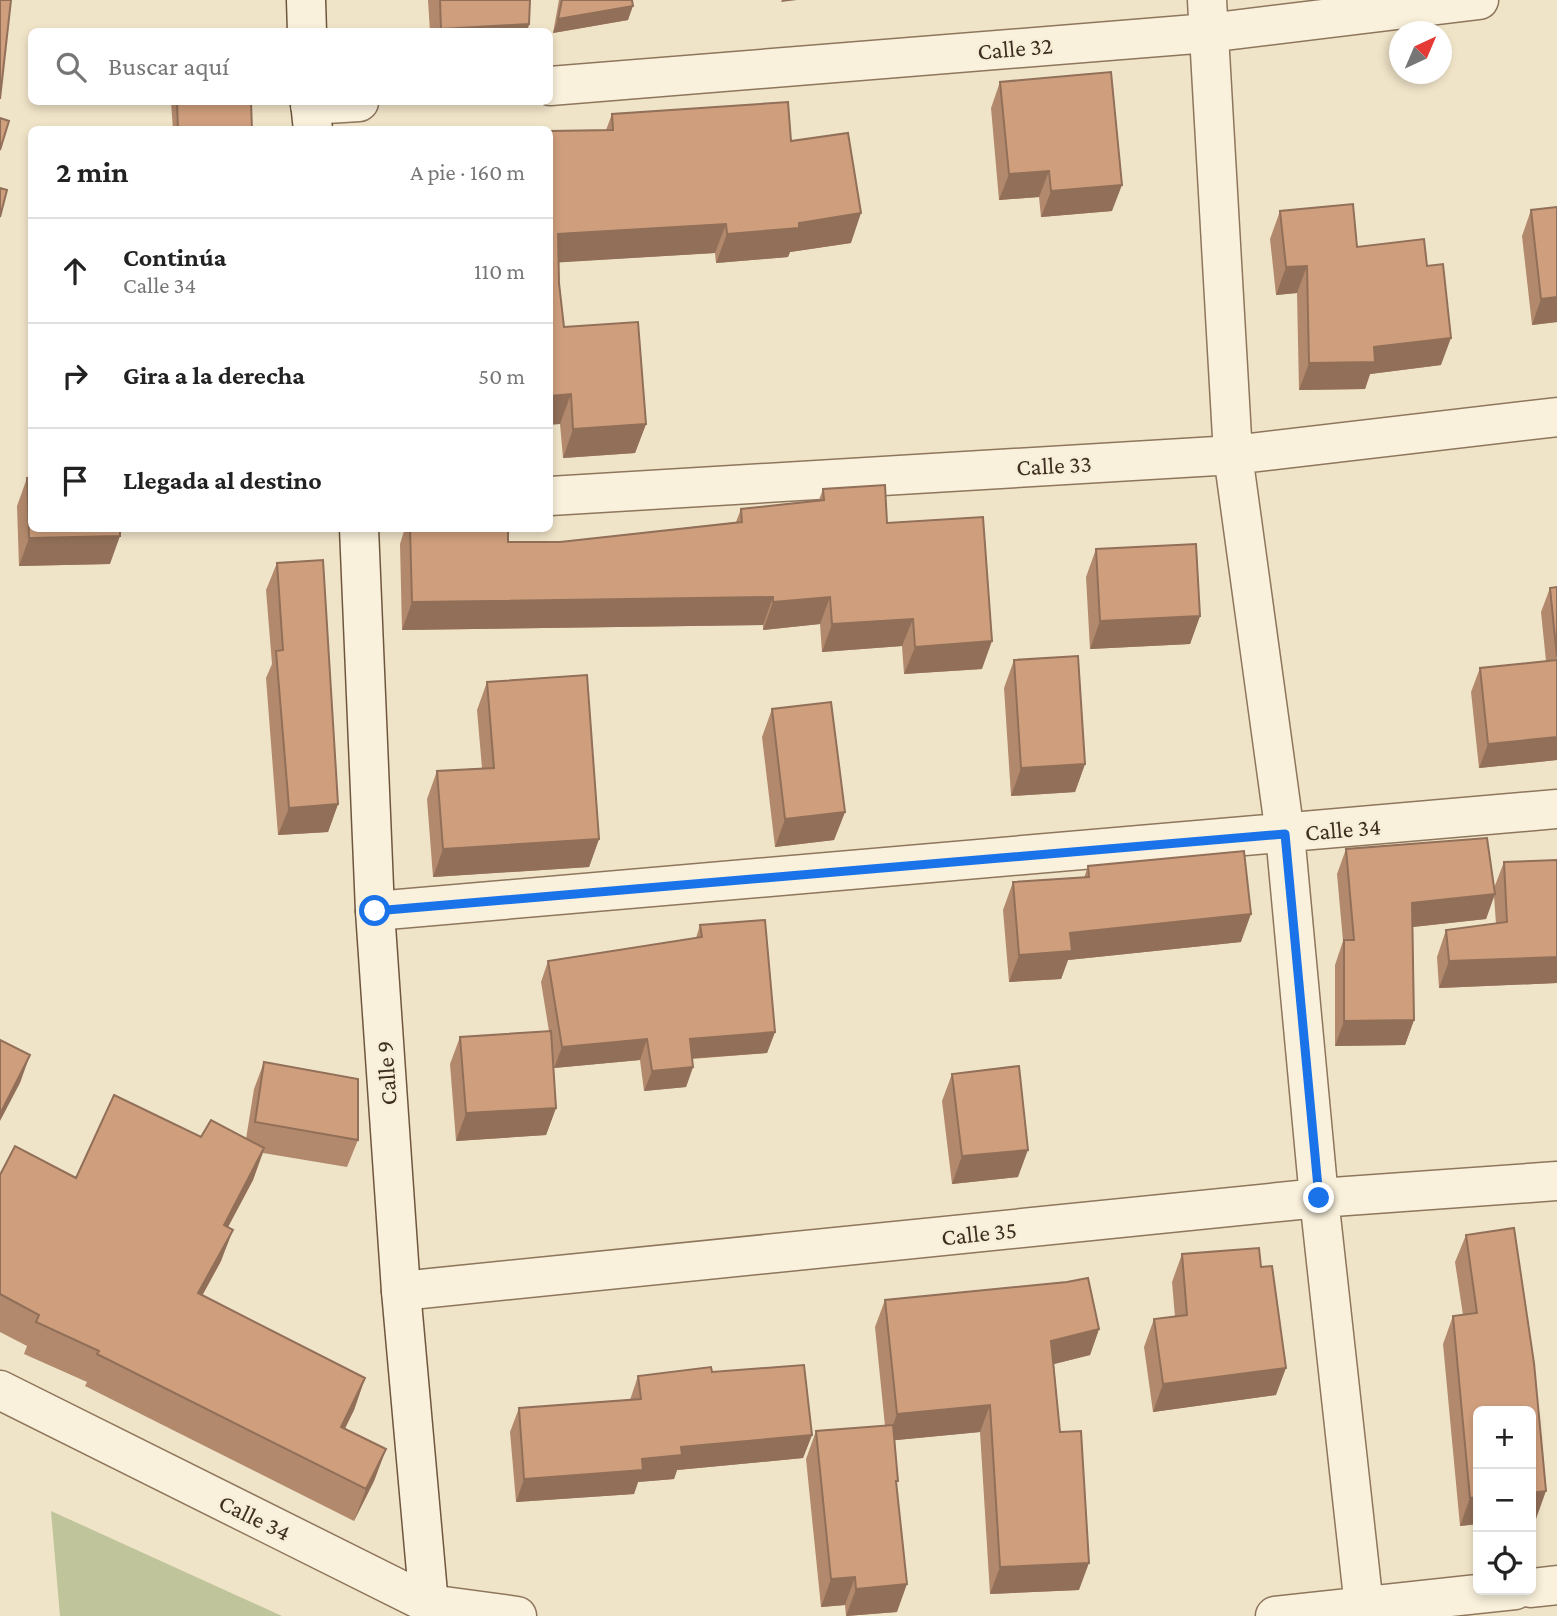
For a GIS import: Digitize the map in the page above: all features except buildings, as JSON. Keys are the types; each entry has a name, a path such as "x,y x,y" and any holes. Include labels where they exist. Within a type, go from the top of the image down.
{"street":[{"path":"306,0 307,28"},
{"name":"Calle 32","path":"553,86 1208,16 1479,0"},
{"path":"1208,16 1233,454 1285,834 1319,1198 1364,1611"},
{"path":"311,112 345,105"},
{"name":"Calle 33","path":"553,496 1233,454 1557,417"},
{"name":"Calle 9","path":"359,532 375,911 401,1291 430,1610"},
{"name":"Calle 34","path":"375,911 1557,810"},
{"name":"Calle 35","path":"401,1291 1319,1198 1557,1181"},
{"name":"Calle 34","path":"0,1390 430,1610 517,1616"},
{"path":"1536,1587 1557,1585"},
{"path":"1275,1616 1364,1611 1479,1595"}],"green space":[{"path":"51,1511 282,1616 60,1616"}],"route":[{"path":"375,911 1285,834 1319,1198"}]}
